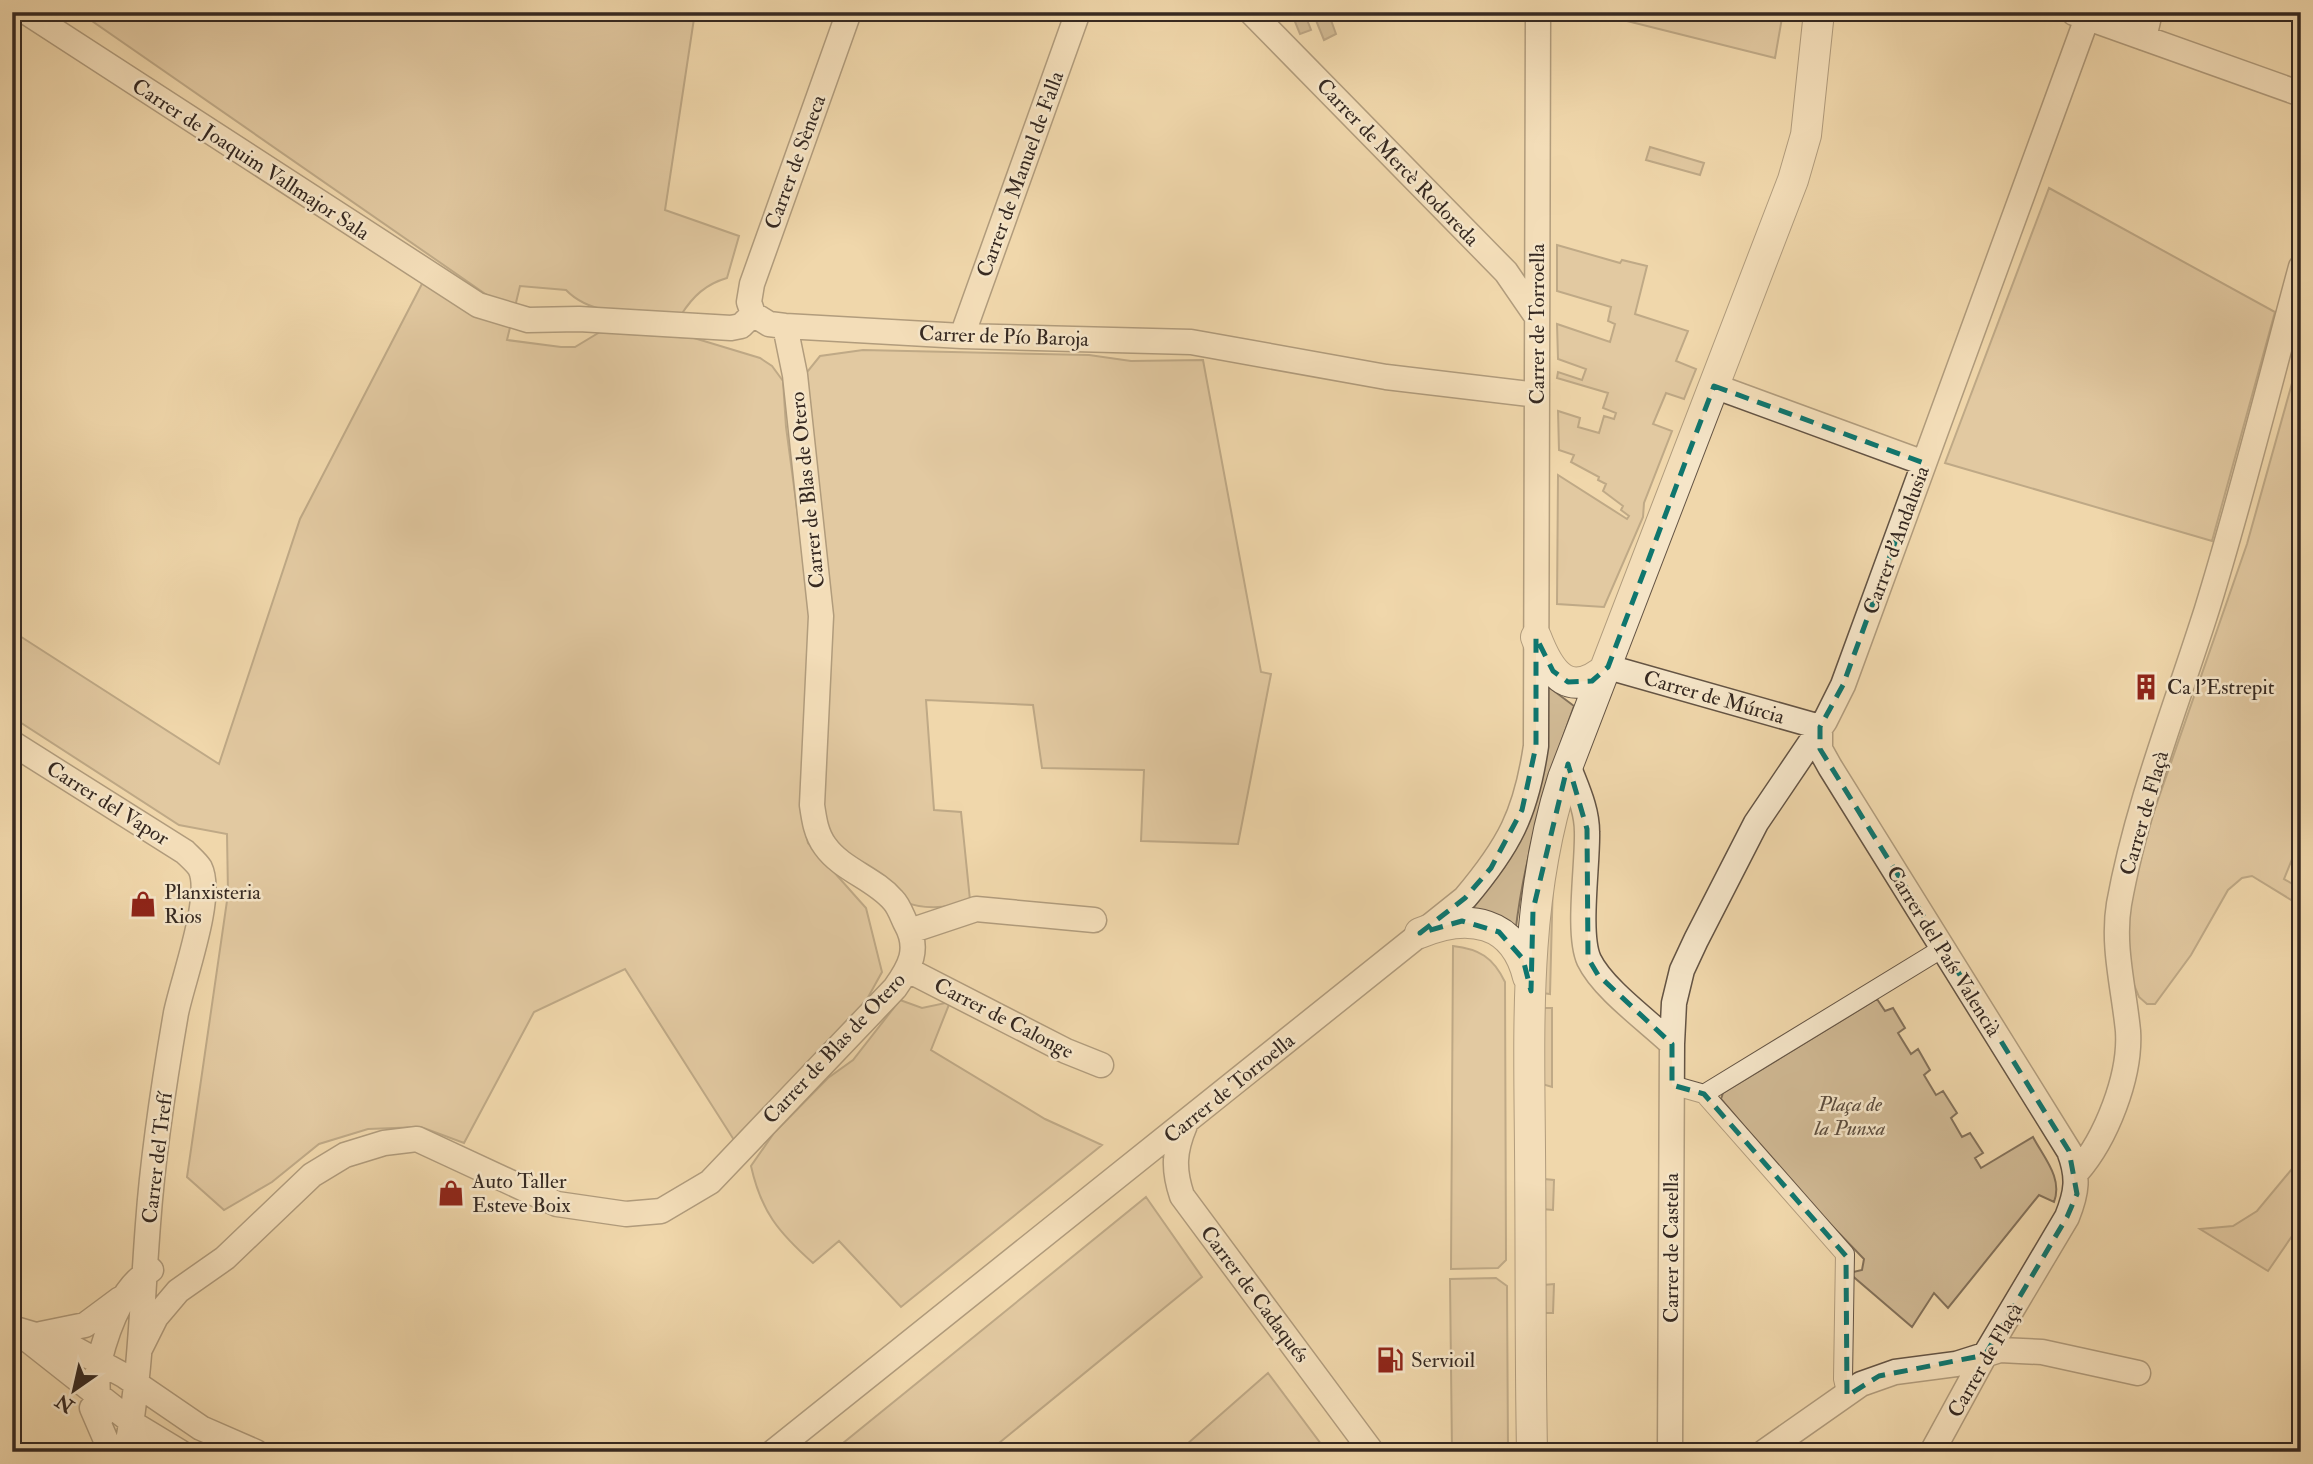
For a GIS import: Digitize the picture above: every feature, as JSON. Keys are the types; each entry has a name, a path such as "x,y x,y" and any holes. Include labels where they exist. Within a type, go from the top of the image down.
{"street":[{"name":"Carrer de Joaquim Vallmajor Sala","path":"26,12 478,305 528,320 579,319 731,328 741,326 753,314"},
{"name":"Carrer de Sèneca","path":"753,314 749,302 752,284 849,12"},
{"name":"Carrer de Manuel de Falla","path":"962,336 1078,12"},
{"name":"Carrer de Mercè Rodoreda","path":"1251,12 1506,272 1537,318"},
{"name":"Carrer de Torroella","path":"773,1452 1465,898 1491,868 1508,841 1522,810 1536,746 1538,12"},
{"path":"1532,1452 1533,910 1554,807 1568,765 1608,667 1793,180 1806,135 1819,12"},
{"path":"2144,38 2150,12"},
{"path":"2080,15 2301,94"},
{"name":"Carrer d'Andalusia","path":"1672,1044 1674,1003 1682,970 1696,940 1756,823 1820,727 1843,685 1924,463 2080,15"},
{"name":"Carrer de Flaçà","path":"1931,1452 2067,1217 2077,1194 2077,1172 2103,1138 2126,1062 2128,1034 2118,954 2118,914 2128,852 2225,551 2301,267"},
{"name":"Carrer de Pío Baroja","path":"753,314 769,324 785,326 962,336 1191,342 1386,377 1537,395"},
{"name":"Carrer de Blas de Otero","path":"140,1352 163,1306 233,1251 326,1164 384,1143 417,1139 557,1204 626,1214 661,1211 710,1182 887,998 908,970 914,953 910,931 893,900 839,861 824,846 816,828 811,805 821,616 795,375 785,326"},
{"path":"1714,386 1924,463"},
{"name":"Carrer de Torroella","path":"1536,637 1553,671 1568,681 1581,685 1592,681 1608,667"},
{"name":"Carrer de Múrcia","path":"1608,667 1820,727"},
{"name":"Carrer del País Valencià","path":"1820,727 1820,748 1830,767 2069,1151 2077,1172"},
{"name":"Carrer del Vapor","path":"12,743 185,852 200,868"},
{"path":"1568,765 1584,808 1587,829 1585,938 1588,958 1598,975 1672,1044"},
{"name":"Carrer del Trefí","path":"126,1452 124,1406 140,1352 153,1271 147,1247 176,1013 204,901 200,868"},
{"path":"910,931 976,909 1094,920"},
{"path":"1420,933 1444,923 1462,921 1499,932 1513,943 1523,959 1531,991"},
{"path":"1703,1094 1943,948"},
{"name":"Carrer de Calonge","path":"908,970 1060,1048 1101,1065"},
{"name":"Carrer de Castella","path":"1670,1452 1672,1044"},
{"path":"1672,1085 1703,1094 1846,1259 1842,1277 1843,1379 1846,1396"},
{"name":"Carrer de Cadaqués","path":"1186,1124 1175,1151 1174,1172 1182,1196 1372,1452"},
{"path":"39,1334 85,1325 111,1309 153,1271 191,1275 207,1270"},
{"path":"99,1362 126,1293"},
{"path":"12,1329 39,1334 99,1362 124,1406 111,1452"},
{"path":"12,1329 124,1406 177,1451"},
{"path":"1763,1452 1879,1376 1956,1364 2000,1350 2042,1352 2138,1373"},
{"path":"99,1362 124,1406"},
{"path":"124,1406 141,1406 159,1413 196,1435 251,1450"},
{"path":"120,1452 117,1423 124,1406"},
{"path":"142,1452 177,1451"}],"highlighted area":[{"path":"1714,386 1924,463 1843,685 1820,727 1820,749 2069,1151 2077,1194 2067,1217 1985,1355 1879,1376 1847,1396 1846,1256 1704,1094 1672,1085 1672,1044 1598,975 1588,958 1587,829 1568,764 1533,910 1531,991 1523,959 1499,932 1462,921 1420,933 1465,898 1491,868 1522,810 1536,746 1536,637 1553,671 1568,682 1592,681 1608,667"}],"green space":[{"path":"79,12 695,12 665,210 739,236 727,278 701,292 681,315 604,310 590,306 566,290 520,286 507,340 575,347 600,332 694,338 760,358 772,366 783,381 786,427 810,606 801,810 808,843 866,908 882,972 861,1010 734,1140 625,969 534,1012 464,1143 421,1127 368,1129 319,1144 272,1182 224,1210 187,1177 228,894 227,834 179,825 12,717 12,631 219,764 300,519 424,280 494,300"},
{"path":"1591,12 1670,12 1670,20 1676,19 1676,12 1783,12 1775,58"},
{"path":"1650,147 1704,163 1700,175 1646,160"},
{"path":"2049,188 2275,312 2212,541 1945,463"},
{"path":"1557,245 1620,263 1622,260 1647,266 1635,314 1688,331 1676,361 1696,369 1684,399 1666,393 1653,424 1672,431 1644,503 1643,517 1604,607 1557,604 1558,475 1627,519 1629,516 1621,510 1623,506 1603,491 1606,484 1598,480 1599,477 1571,462 1574,455 1559,450 1558,411 1580,418 1578,427 1599,433 1604,416 1614,419 1616,413 1603,408 1608,393 1557,378 1558,372 1582,380 1586,369 1558,359 1557,324 1610,342 1615,324 1608,321 1611,307 1557,291"},
{"path":"863,350 1089,355 1131,361 1203,360 1261,672 1271,674 1238,844 1141,841 1144,770 1042,768 1033,705 926,700 934,810 961,812 970,900 947,906 927,907 908,903 874,885 824,846 803,377 820,356"},
{"path":"2301,351 2301,837 2284,879 2301,889 2301,906 2252,876 2242,878 2228,890 2191,955 2155,1004 2147,1004 2139,997 2134,985 2126,946 2134,869 2247,544"},
{"path":"1546,685 1574,706 1538,819 1524,876 1515,935 1468,912 1505,866"},
{"path":"1553,878 1550,994 1542,993"},
{"path":"1453,946 1478,952 1490,960 1505,982 1506,1260 1498,1268 1451,1269"},
{"name":"Plaça de la Punxa","path":"1877,999 1885,1011 1893,1008 1905,1028 1898,1033 1911,1054 1918,1049 1930,1070 1924,1075 1936,1095 1943,1091 1957,1113 1951,1118 1962,1137 1970,1133 1983,1153 1975,1158 1981,1168 2033,1137 2051,1168 2056,1185 2054,1202 2039,1195 1948,1308 1934,1293 1912,1327 1849,1273 1862,1270 1864,1259 1808,1201 1721,1099 1723,1093"},
{"path":"900,1000 922,1008 950,1002 931,1050 1045,1119 1102,1145 901,1307 839,1241 813,1263 801,1252 781,1231 766,1208 751,1166 774,1133 828,1078 853,1060"},
{"path":"1542,1008 1552,1008 1552,1087 1542,1084"},
{"path":"2301,1158 2301,1223 2268,1271 2200,1229 2233,1226 2257,1211"},
{"path":"1544,1179 1554,1180 1553,1210 1542,1209"},
{"path":"1146,1197 1202,1277 988,1452 832,1452"},
{"path":"1496,1278 1507,1286 1508,1452 1452,1452 1450,1279"},
{"path":"1554,1284 1553,1313 1543,1313 1543,1285"},
{"path":"1268,1373 1327,1452 1178,1452"}],"shaded area":[{"path":"1291,12 1304,12 1311,30 1300,34"},
{"path":"1328,12 1336,34 1324,40 1313,13"}],"place":[{"name":"Ca l'Estrepit","path":"2146,687"},
{"name":"Planxisteria Rios","path":"143,904"},
{"name":"Auto Taller Esteve Boix","path":"451,1193"},
{"name":"Servioil","path":"1390,1360"}]}
